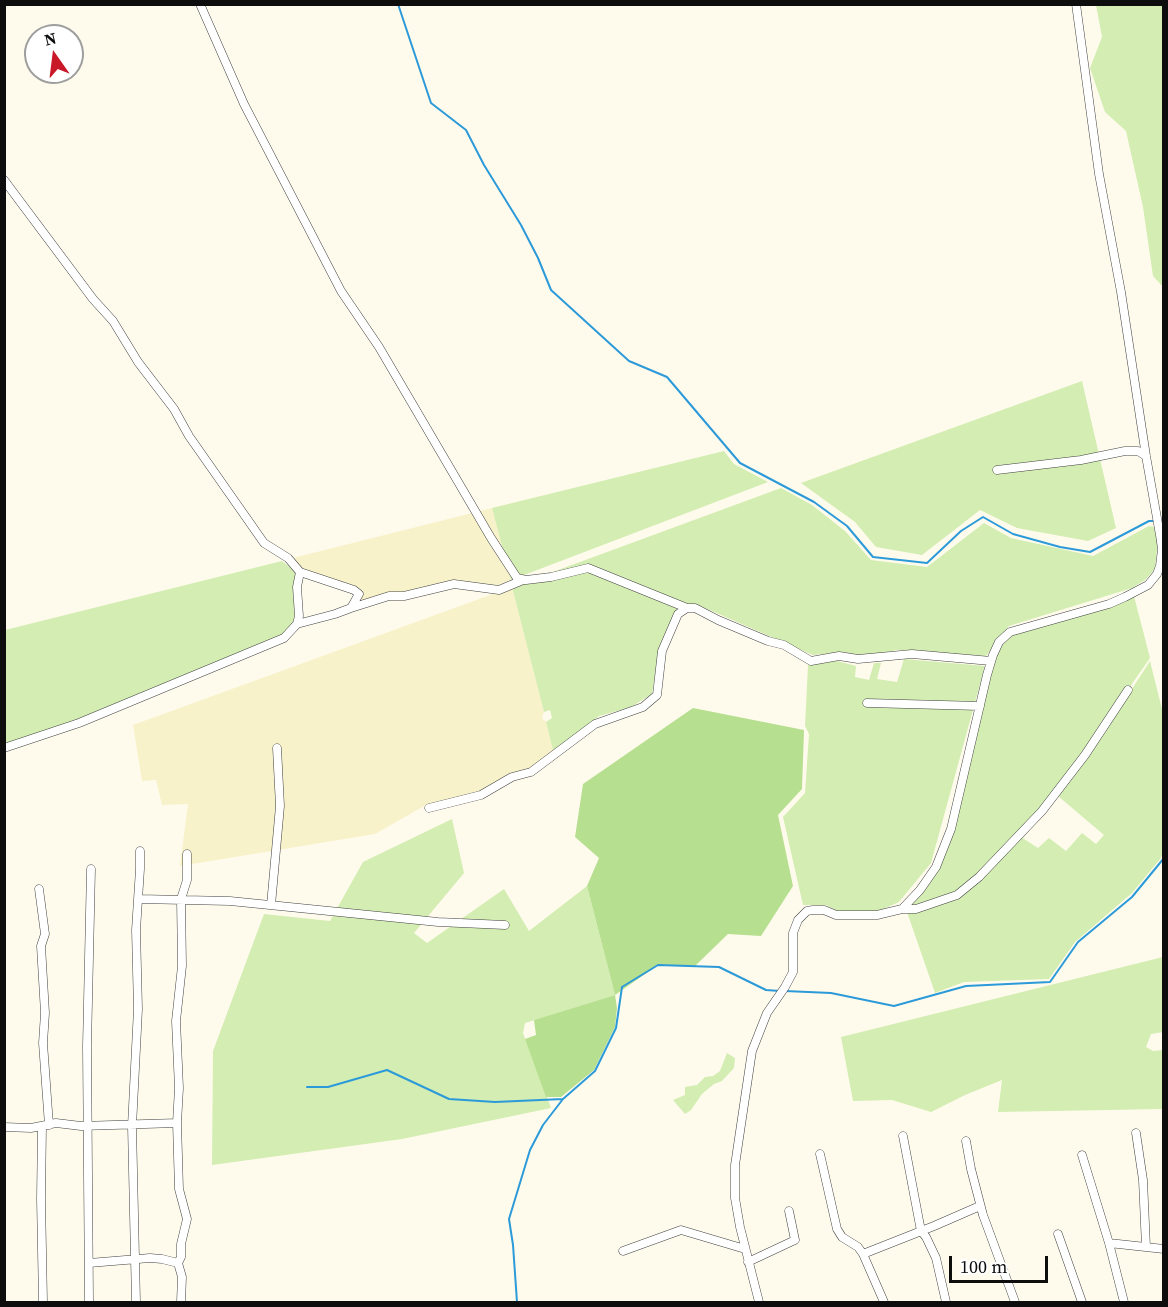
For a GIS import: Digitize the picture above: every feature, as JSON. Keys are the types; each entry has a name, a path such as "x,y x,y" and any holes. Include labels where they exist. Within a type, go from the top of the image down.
{"street":[{"path":"200,4 244,104 341,291 379,347 491,538 517,578 523,580"},
{"path":"902,909 920,890 936,867 951,829 991,661 999,642 1010,632 1108,604 1139,590 1148,585 1161,566 1162,549 1121,292 1099,174 1076,4"},
{"path":"4,180 113,321 138,362 174,409 189,436 264,543 288,558 300,572 354,590 359,594 351,608"},
{"path":"997,470 1081,460 1125,451 1138,451 1146,456"},
{"path":"297,624 389,596 404,596 454,584 499,590 523,580 551,577 588,568 687,608 695,608 768,641 784,645 811,661 839,656 858,659 912,654 991,661"},
{"path":"4,748 79,723 284,638 297,624 299,616 297,587 300,572"},
{"path":"429,808 481,795 512,777 531,772 596,724 643,707 657,695 662,651 678,614 687,608"},
{"path":"759,1302 735,1198 736,1155 754,1042 767,1013 783,990 794,967 793,933 795,926 807,911 819,909 836,915 864,916 902,909 916,909 957,895 979,877 1042,810 1085,755 1128,690"},
{"path":"867,703 980,706"},
{"path":"271,905 280,806 277,748"},
{"path":"136,1302 132,1126 138,1009 136,930 140,851"},
{"path":"181,1302 182,1277 178,1263 188,1219 179,1189 177,1123 179,1088 176,1021 182,966 181,899 187,880 187,854"},
{"path":"89,1302 87,1046 91,869"},
{"path":"39,889 45,934 41,946 45,1013 43,1043 46,1125 41,1206 43,1302"},
{"path":"139,899 230,901 438,922 504,925"},
{"path":"4,1126 31,1128 61,1123 88,1126 132,1126 177,1123"},
{"path":"1136,1133 1143,1180 1146,1246"},
{"path":"903,1136 921,1231 936,1258 946,1302"},
{"path":"966,1141 980,1206 1015,1302"},
{"path":"820,1154 837,1229 842,1237 858,1247 863,1254 884,1302"},
{"path":"1082,1155 1124,1302"},
{"path":"863,1254 980,1206"},
{"path":"748,1262 795,1240 789,1211"},
{"path":"623,1251 679,1230 745,1249"},
{"path":"1058,1234 1082,1302"},
{"path":"1109,1243 1164,1249"},
{"path":"89,1263 134,1258 162,1258 178,1263"}],"shaded area":[{"path":"492,508 511,580 495,586 454,580 358,603 361,593 302,570 289,559"},
{"path":"512,587 544,712 542,718 546,722 554,754 536,767 479,792 426,805 375,834 180,866 188,804 162,805 156,780 142,781 133,725"}],"green space":[{"path":"1096,5 1163,5 1163,287 1153,276 1143,207 1126,131 1105,112 1090,68 1102,37"},
{"path":"1082,381 1116,528 1088,541 1017,528 980,510 922,555 876,547 855,522 801,483"},
{"path":"724,451 734,464 768,482 511,580 492,508"},
{"path":"781,488 812,505 845,531 871,560 927,567 984,523 1011,538 1093,556 1149,526 1155,527 1158,539 1155,569 1145,580 1132,588 1009,626 986,656 897,650 861,657 844,652 813,655 698,605 680,603 659,648 652,694 631,707 599,716 554,754 546,722 552,718 550,710 544,712 512,587"},
{"path":"282,561 297,573 293,586 295,620 279,638 252,647 79,720 5,744 5,630"},
{"path":"1134,596 1150,658 1083,754 1037,811 977,875 954,892 937,900 909,906 939,868 976,725 996,655 1002,644 1011,634"},
{"path":"904,659 985,666 931,863 899,902 879,911 837,911 826,905 803,905 783,817 805,793 809,734 805,726 808,665 837,661 856,666 855,677 869,680 874,663 881,663 877,679 897,682"},
{"path":"1150,661 1163,713 1164,847 1161,858 1132,893 1075,942 1049,979 964,982 935,993 907,912 959,896 1021,837 1038,848 1049,838 1066,851 1082,833 1096,844 1104,835 1058,796 1088,757"},
{"path":"693,708 804,730 802,789 778,815 793,886 761,936 728,934 695,966 658,965 615,995 587,886 599,858 575,837 583,784"},
{"path":"452,819 464,873 414,933 427,943 504,889 529,931 587,886 615,995 525,1023 523,1033 551,1108 402,1139 212,1165 213,1051 264,914 330,921 363,862"},
{"path":"1163,957 1163,1032 1151,1034 1146,1047 1153,1051 1163,1050 1163,1109 998,1112 1002,1080 931,1112 892,1100 853,1101 841,1037"},
{"path":"615,995 617,1008 615,1027 594,1070 561,1097 546,1097 525,1039 536,1035 534,1020"},
{"path":"727,1053 735,1058 734,1068 722,1081 714,1084 702,1094 691,1110 685,1114 673,1100 685,1095 685,1087 697,1085 705,1077 713,1076 720,1071"}],"waterway":[{"path":"398,4 431,103 466,130 484,165 521,225 551,290 629,361 667,377 740,463 814,502 847,526 873,557 927,563 961,531 983,517 1013,534 1060,547 1090,552 1149,521 1164,521"},
{"path":"785,991 831,993 894,1006 966,986 1050,982 1078,942 1132,897 1164,858"},
{"path":"563,1099 595,1071 616,1028 622,987 658,965 719,967 766,990 780,991"},
{"path":"307,1087 328,1087 387,1070 449,1099 495,1102 563,1099 543,1125 530,1150 509,1219 517,1302"}]}
